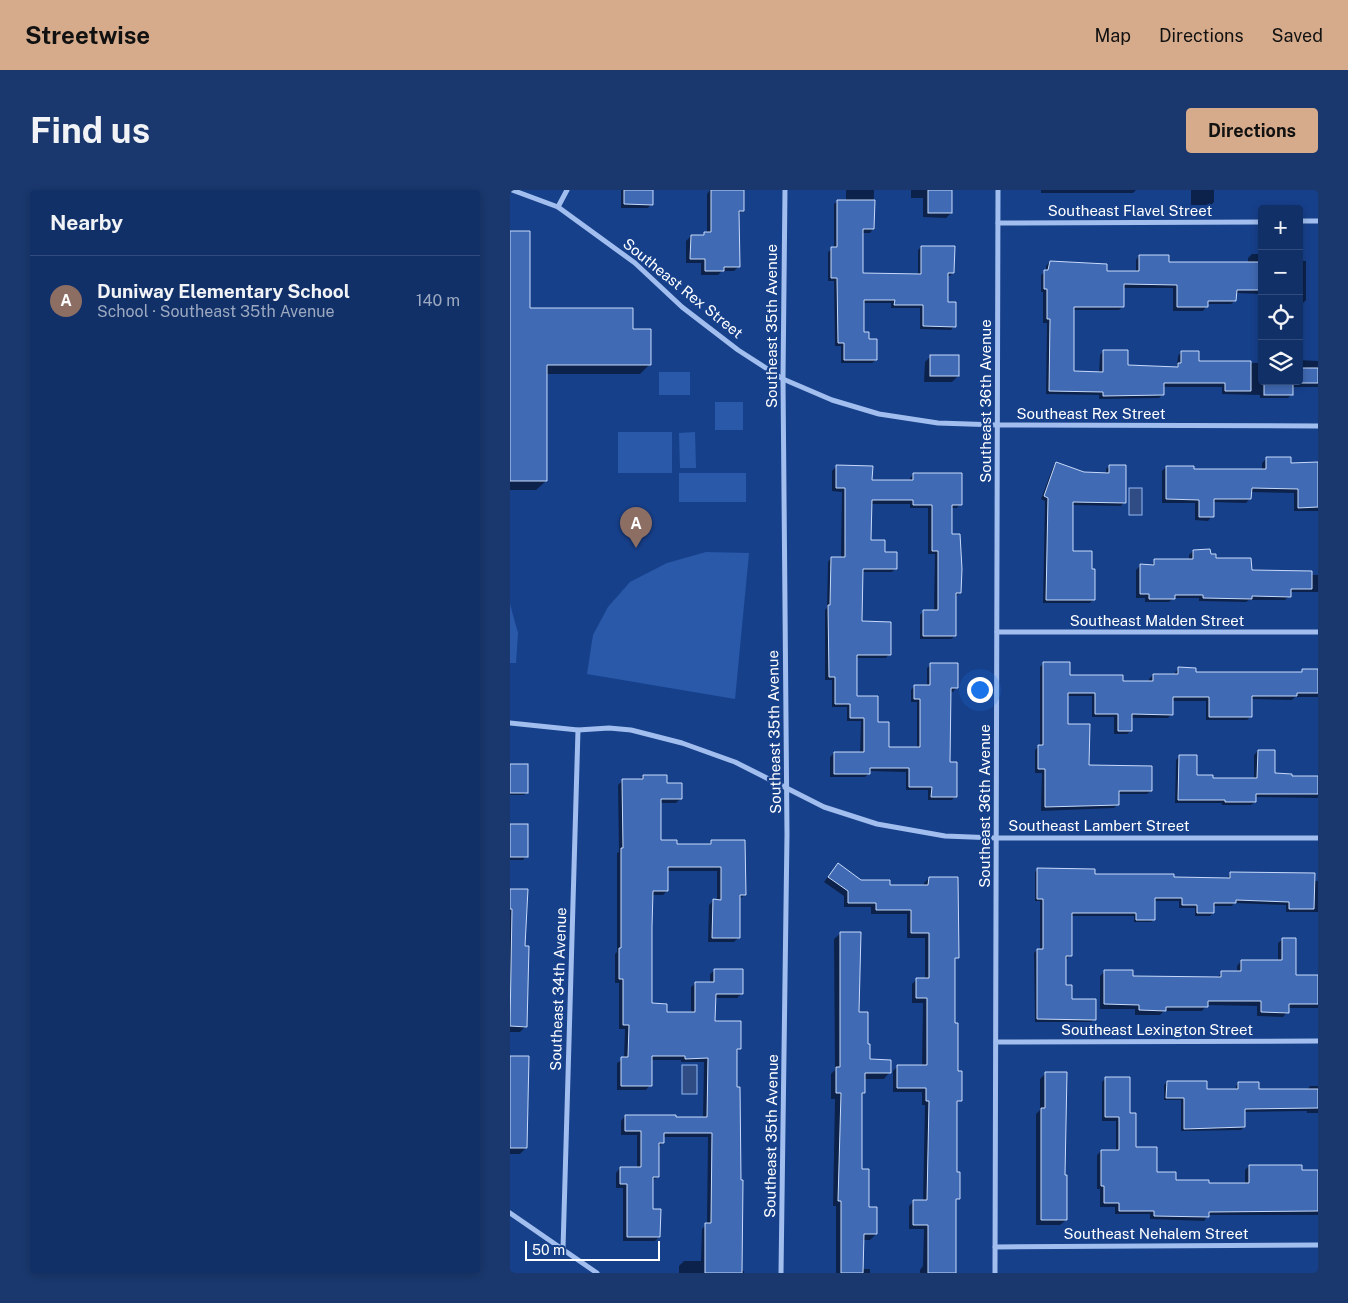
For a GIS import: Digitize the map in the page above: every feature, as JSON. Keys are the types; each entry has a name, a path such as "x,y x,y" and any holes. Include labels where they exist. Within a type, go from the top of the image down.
{"street":[{"name":"Southeast Rex Street","path":"512,190 558,207 635,263 689,312 738,350 783,378 832,400 879,414 938,423 998,425 1318,426"},
{"path":"558,207 567,190"},
{"name":"Southeast 35th Avenue","path":"781,1273 788,834 783,378 785,190"},
{"name":"Southeast 36th Avenue","path":"995,1273 998,190"},
{"path":"1303,221 1318,221"},
{"name":"Southeast Flavel Street","path":"998,223 1258,222"},
{"name":"Southeast Malden Street","path":"997,632 1318,632"},
{"name":"Southeast Lambert Street","path":"510,723 578,730 609,728 632,730 682,743 735,762 824,807 877,824 945,836 996,838 1318,838"},
{"name":"Southeast 34th Avenue","path":"563,1249 578,730"},
{"name":"Southeast Lexington Street","path":"996,1042 1318,1041"},
{"path":"510,1213 597,1273"},
{"name":"Southeast Nehalem Street","path":"995,1247 1318,1245"}],"shaded area":[{"path":"659,372 690,372 690,395 659,395"},
{"path":"715,402 743,402 743,430 715,430"},
{"path":"618,432 672,432 672,473 618,473"},
{"path":"695,432 696,468 680,468 679,433"},
{"path":"679,473 746,473 746,502 679,502"},
{"path":"1129,488 1142,488 1142,515 1129,515"},
{"path":"706,552 749,553 735,699 587,674 593,635 608,607 630,582 667,563"},
{"path":"510,604 518,633 516,663 510,663"},
{"path":"682,1065 697,1065 697,1094 682,1094"}],"building":[{"path":"624,190 653,190 653,205 624,204"},
{"path":"711,190 744,190 744,211 739,211 740,267 724,267 724,271 705,271 705,259 690,259 691,235 704,235 704,232 711,232"},
{"path":"928,190 952,190 952,213 928,213"},
{"path":"837,200 875,200 874,229 863,229 863,273 921,274 921,246 955,246 954,273 948,273 948,302 956,302 956,327 923,326 923,305 894,305 895,300 864,300 864,332 869,332 869,339 877,339 877,360 844,360 844,343 838,343 837,278 831,278 831,247 837,247"},
{"path":"510,231 530,231 530,308 633,308 633,329 651,329 651,365 547,365 547,481 510,481"},
{"path":"1139,255 1169,255 1169,262 1258,262 1258,290 1237,290 1236,301 1208,301 1208,307 1177,307 1177,285 1124,284 1124,307 1074,307 1074,371 1103,372 1103,350 1128,350 1128,365 1178,367 1178,363 1181,363 1181,351 1199,351 1199,361 1251,361 1251,391 1225,391 1225,383 1164,383 1164,395 1103,396 1103,392 1049,391 1050,319 1047,319 1047,289 1044,289 1044,270 1048,270 1050,261 1107,264 1107,271 1139,271"},
{"path":"930,355 959,355 959,376 930,376"},
{"path":"1303,368 1318,368 1318,383 1303,383"},
{"path":"1264,385 1293,385 1293,395 1264,395"},
{"path":"1266,457 1291,457 1291,463 1318,462 1318,507 1298,508 1298,489 1252,488 1251,499 1214,499 1214,517 1199,517 1199,500 1166,499 1166,466 1194,466 1194,469 1266,469"},
{"path":"1056,462 1084,472 1109,473 1109,465 1126,465 1126,503 1073,502 1073,551 1092,551 1092,569 1095,569 1095,600 1046,600 1048,498 1044,496"},
{"path":"836,465 873,466 872,480 913,480 913,473 962,473 962,505 952,505 952,534 960,534 962,569 961,593 956,593 956,636 923,636 923,610 938,610 938,551 932,551 932,505 913,505 913,500 872,500 871,540 885,540 885,552 897,552 897,569 863,569 862,621 891,622 891,655 857,655 857,696 878,696 878,722 889,722 889,747 920,747 920,699 914,699 914,685 930,685 930,663 958,663 958,688 951,688 950,762 957,762 957,797 931,797 932,787 909,787 909,768 870,768 870,774 834,774 834,752 864,752 864,718 850,718 850,704 835,704 835,677 829,677 828,605 830,605 831,557 845,557 845,488 836,488"},
{"path":"1210,549 1211,554 1216,554 1216,558 1251,558 1252,570 1312,571 1312,589 1291,589 1291,597 1252,596 1252,599 1203,598 1203,595 1175,595 1175,599 1149,599 1149,594 1140,594 1140,564 1154,565 1154,559 1193,559 1193,550"},
{"path":"1043,662 1070,662 1070,675 1123,675 1123,681 1153,681 1153,674 1178,674 1178,667 1196,668 1196,672 1302,672 1302,669 1318,669 1318,693 1297,693 1297,696 1252,696 1252,717 1209,717 1209,697 1173,697 1173,715 1132,714 1132,731 1118,731 1118,714 1095,714 1095,693 1068,693 1068,724 1090,724 1089,765 1152,766 1152,791 1119,791 1119,805 1045,807 1045,769 1038,769 1038,745 1043,745"},
{"path":"1258,750 1275,750 1275,773 1292,774 1292,776 1318,776 1318,794 1256,794 1256,802 1178,800 1179,755 1197,755 1197,775 1213,775 1213,778 1257,778"},
{"path":"510,764 528,764 528,793 510,793"},
{"path":"643,775 667,775 667,783 682,783 682,799 661,799 661,840 677,840 677,844 711,844 711,840 745,840 746,895 740,895 740,938 712,938 713,899 721,900 721,867 668,867 668,891 653,891 652,927 652,1003 667,1004 667,1012 695,1012 695,982 714,982 714,969 743,969 743,994 716,994 715,1021 741,1021 741,1049 737,1049 737,1087 740,1087 741,1180 743,1180 742,1273 705,1273 705,1223 711,1223 712,1133 664,1133 664,1143 659,1143 659,1177 653,1177 653,1209 661,1209 660,1237 627,1237 627,1184 620,1184 620,1167 641,1167 641,1131 625,1131 625,1115 707,1117 708,1058 685,1059 685,1056 652,1056 652,1086 621,1086 621,1057 628,1057 629,1025 623,1025 623,979 619,979 619,948 621,948 621,848 623,848 622,779 643,779"},
{"path":"510,824 528,824 528,857 510,857"},
{"path":"838,863 861,880 890,880 890,885 928,885 929,877 958,877 959,958 955,958 955,1023 958,1023 958,1071 962,1071 962,1101 957,1101 957,1172 960,1172 960,1199 956,1199 956,1273 928,1273 928,1225 913,1225 913,1200 927,1200 929,1101 926,1101 926,1088 897,1088 897,1065 927,1065 927,998 916,998 916,978 929,978 929,933 911,933 911,910 876,910 876,903 848,903 848,891 828,877"},
{"path":"1037,868 1095,869 1095,874 1174,874 1174,877 1230,878 1230,872 1315,873 1314,909 1289,909 1289,902 1236,900 1236,903 1214,903 1214,913 1197,913 1197,905 1182,905 1182,898 1155,898 1155,920 1136,920 1136,913 1072,913 1072,956 1066,956 1066,985 1072,985 1072,999 1096,999 1096,1020 1037,1019 1037,949 1043,949 1043,899 1037,899"},
{"path":"510,889 528,889 525,946 529,946 527,1027 510,1026 512,909 510,909"},
{"path":"840,932 861,932 859,1012 868,1012 870,1059 891,1060 891,1073 865,1073 865,1093 862,1093 862,1169 869,1169 869,1207 877,1207 877,1234 864,1234 863,1273 841,1273 841,1201 838,1201 841,1093 836,1093 836,1067 840,1067"},
{"path":"1282,938 1296,938 1296,975 1318,975 1318,1004 1289,1004 1289,1013 1261,1012 1261,1001 1208,1001 1208,1007 1166,1007 1166,1011 1139,1010 1139,1005 1104,1004 1104,970 1133,970 1133,976 1221,977 1221,971 1241,971 1241,960 1282,960"},
{"path":"510,1056 529,1056 527,1148 510,1148"},
{"path":"1045,1072 1067,1072 1065,1175 1067,1175 1067,1220 1041,1220 1041,1108 1045,1108"},
{"path":"1105,1077 1130,1077 1130,1113 1136,1113 1136,1147 1157,1147 1157,1172 1176,1172 1176,1180 1209,1180 1209,1183 1249,1183 1249,1165 1302,1165 1302,1170 1318,1170 1318,1211 1209,1212 1209,1217 1154,1216 1154,1211 1119,1211 1119,1203 1104,1203 1104,1186 1101,1186 1101,1150 1119,1150 1119,1117 1105,1117"},
{"path":"1167,1081 1207,1081 1207,1089 1238,1089 1238,1082 1259,1082 1259,1089 1318,1089 1318,1108 1245,1109 1245,1127 1184,1129 1184,1098 1166,1098"}],"place":[{"name":"Duniway Elementary School","path":"636,548"}]}
